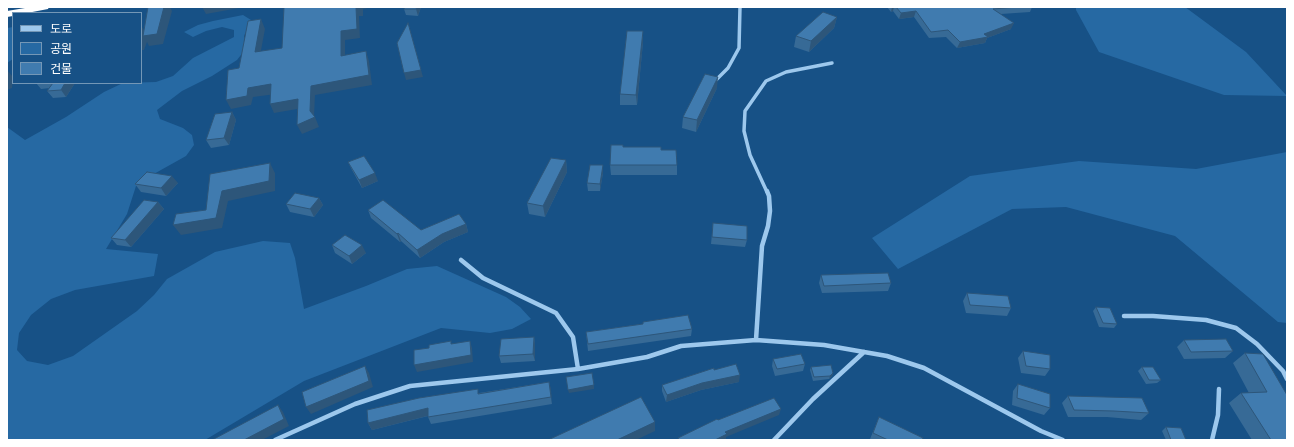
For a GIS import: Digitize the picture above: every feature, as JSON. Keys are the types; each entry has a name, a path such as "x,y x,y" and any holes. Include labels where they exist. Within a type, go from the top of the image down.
{"highway":[{"path":"18,12 45,7"}],"street":[{"path":"716,80 728,68 739,48 740,7"},
{"path":"756,340 762,246 768,226 770,211 769,196 750,155 744,131 745,112 766,81 786,72 832,63"},
{"path":"461,260 483,278 556,313 573,337 578,369"},
{"path":"1124,316 1153,316 1206,320 1236,328 1257,344 1284,372 1287,379"},
{"path":"275,440 354,404 410,386 578,369 647,357 681,346 756,340 824,345 887,356 924,368 1041,431 1063,440"},
{"path":"774,440 813,400 864,352"},
{"path":"1212,440 1218,416 1219,389"}],"green space":[{"path":"1076,7 1185,7 1246,52 1287,96 1224,95 1099,52 1076,10"},
{"path":"243,15 251,20 244,36 244,51 237,60 212,76 182,91 157,110 160,119 183,128 192,135 194,145 186,156 152,175 136,186 127,214 106,249 158,254 154,276 75,290 51,299 31,315 19,333 17,350 27,361 48,365 73,356 137,311 154,295 167,279 215,252 263,241 290,243 295,258 304,309 407,269 437,266 506,297 520,307 531,319 512,329 490,333 441,328 304,381 205,440 7,440 7,127 25,140 66,117 104,92 121,84 142,84 142,82 156,82 173,76 193,58 234,37 234,30 222,27 206,31 193,37 184,32 198,25"},
{"path":"12,27 12,60 7,63 7,28"},
{"path":"1287,152 1287,323 1278,322 1175,236 1066,207 1012,209 898,269 872,238 970,176 1079,161 1196,169"}],"building":[{"path":"148,7 164,7 157,34 143,36"},
{"path":"284,7 356,7 357,29 341,31 341,56 366,51 369,75 311,86 310,111 315,117 297,125 298,99 270,104 271,84 248,88 247,96 226,100 228,70 239,68 248,21 261,19 255,52 282,48"},
{"path":"405,7 417,7 416,9 404,9"},
{"path":"896,7 1017,7 993,9 1014,23 984,34 988,37 960,42 948,30 931,32 916,11 901,13"},
{"path":"823,12 837,17 811,41 796,36"},
{"path":"408,23 421,70 404,73 397,43"},
{"path":"627,31 643,31 636,95 620,94"},
{"path":"705,74 718,77 697,120 683,117"},
{"path":"52,84 64,84 61,90 47,91"},
{"path":"232,112 224,138 206,140 215,114"},
{"path":"611,145 623,145 623,147 661,147 661,150 676,150 677,165 610,165"},
{"path":"364,156 375,173 359,180 348,162"},
{"path":"551,158 566,160 543,206 527,203"},
{"path":"270,163 269,181 222,191 216,218 173,225 176,214 206,210 210,174"},
{"path":"590,165 603,165 600,184 587,183"},
{"path":"147,172 172,176 161,188 135,184"},
{"path":"295,193 319,198 310,209 286,204"},
{"path":"144,200 158,202 125,240 111,238"},
{"path":"383,200 421,230 459,214 466,224 442,234 417,250 368,210"},
{"path":"713,223 747,226 747,240 712,237"},
{"path":"345,235 362,245 349,256 332,245"},
{"path":"888,273 891,283 824,286 821,275"},
{"path":"967,293 1008,296 1011,308 970,305"},
{"path":"1096,307 1110,308 1117,324 1103,323"},
{"path":"688,315 692,329 588,344 586,332 643,324 643,322"},
{"path":"534,337 533,354 499,356 501,339"},
{"path":"1226,339 1233,351 1191,352 1184,340"},
{"path":"451,341 451,344 470,341 471,355 414,365 414,350 429,348 429,345"},
{"path":"1023,351 1050,355 1050,369 1026,366"},
{"path":"1245,353 1263,354 1287,395 1287,440 1271,440 1241,393 1267,392"},
{"path":"801,354 805,364 777,369 773,359"},
{"path":"736,364 740,375 702,383 667,395 662,385 714,368 714,370"},
{"path":"831,365 833,373 830,376 814,377 811,367"},
{"path":"365,366 369,381 306,407 302,392"},
{"path":"1142,367 1153,367 1161,380 1149,380"},
{"path":"592,373 594,385 568,390 566,377"},
{"path":"549,382 551,397 428,417 428,408 368,423 367,410 419,398 478,389 478,394"},
{"path":"1018,384 1050,394 1050,408 1017,398"},
{"path":"1068,396 1142,398 1149,413 1074,410"},
{"path":"641,397 655,422 617,440 548,440"},
{"path":"774,398 781,409 725,432 727,434 715,440 679,440 678,438 717,419 718,420"},
{"path":"278,405 284,419 244,440 212,440"},
{"path":"879,417 923,438 922,440 888,440 873,433"},
{"path":"1166,427 1181,428 1186,440 1171,440"}]}
